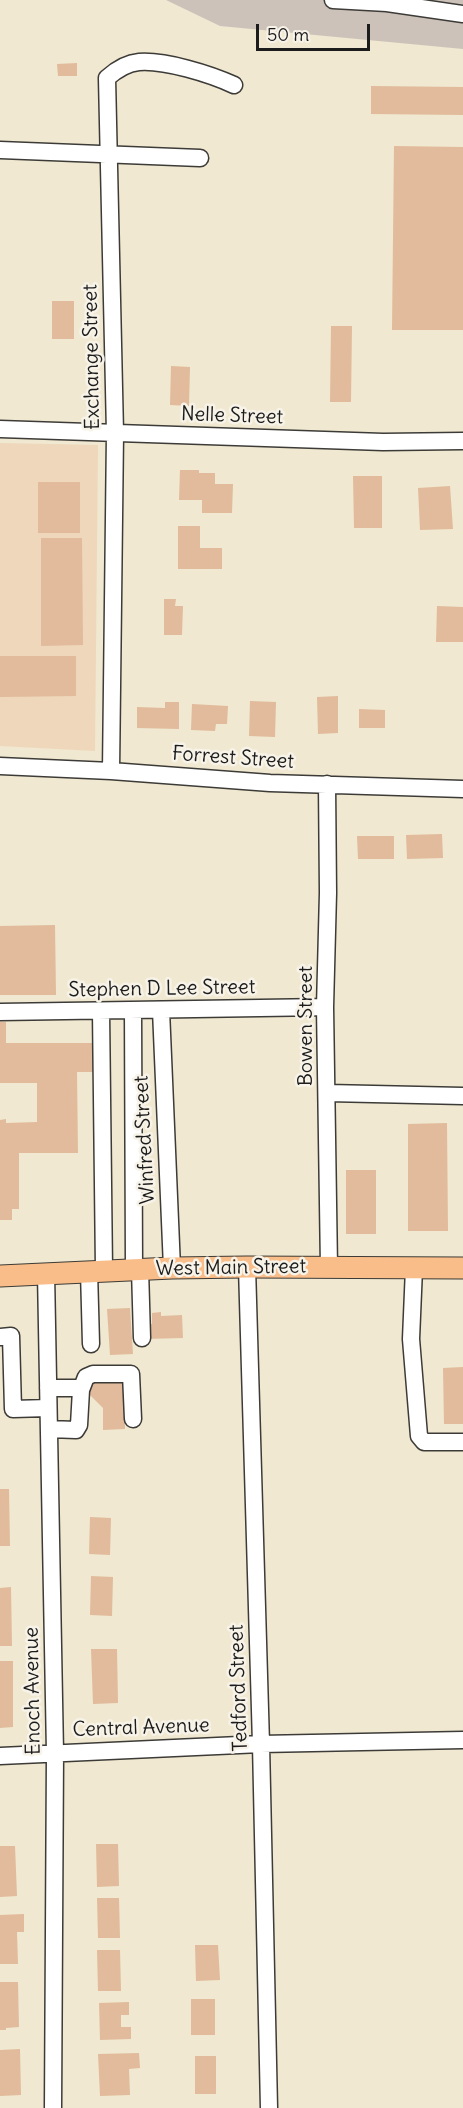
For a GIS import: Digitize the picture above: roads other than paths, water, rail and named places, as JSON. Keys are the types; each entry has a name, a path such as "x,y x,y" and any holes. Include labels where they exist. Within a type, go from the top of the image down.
{"main road":[{"name":"West Main Street","path":"0,1276 172,1268 463,1268"}],"street":[{"path":"333,0 387,3 463,14"},
{"name":"Exchange Street","path":"111,771 115,433 107,78 116,69 138,62 157,63 213,75 234,85"},
{"path":"0,150 200,158"},
{"name":"Nelle Street","path":"0,429 383,442 463,441"},
{"name":"Forrest Street","path":"0,766 111,771 270,783 463,789"},
{"name":"Bowen Street","path":"327,784 328,893 325,1007 329,1268"},
{"name":"Stephen D Lee Street","path":"0,1012 325,1007"},
{"path":"133,1010 137,1269 142,1338"},
{"name":"Winfred Street","path":"161,1010 172,1268"},
{"path":"91,1344 97,1271 101,1011"},
{"path":"328,1093 463,1096"},
{"name":"Tedford Street","path":"247,1267 269,2108"},
{"path":"414,1268 411,1339 419,1436 424,1442 463,1442"},
{"name":"Enoch Avenue","path":"46,1273 55,1753 53,2108"},
{"path":"0,1336 11,1336 7,1409 48,1408"},
{"path":"49,1429 76,1430 80,1425 81,1390 86,1377 93,1374 131,1374 133,1419"},
{"path":"48,1388 78,1388 81,1390"},
{"name":"Central Avenue","path":"0,1756 261,1744 463,1740"}]}
